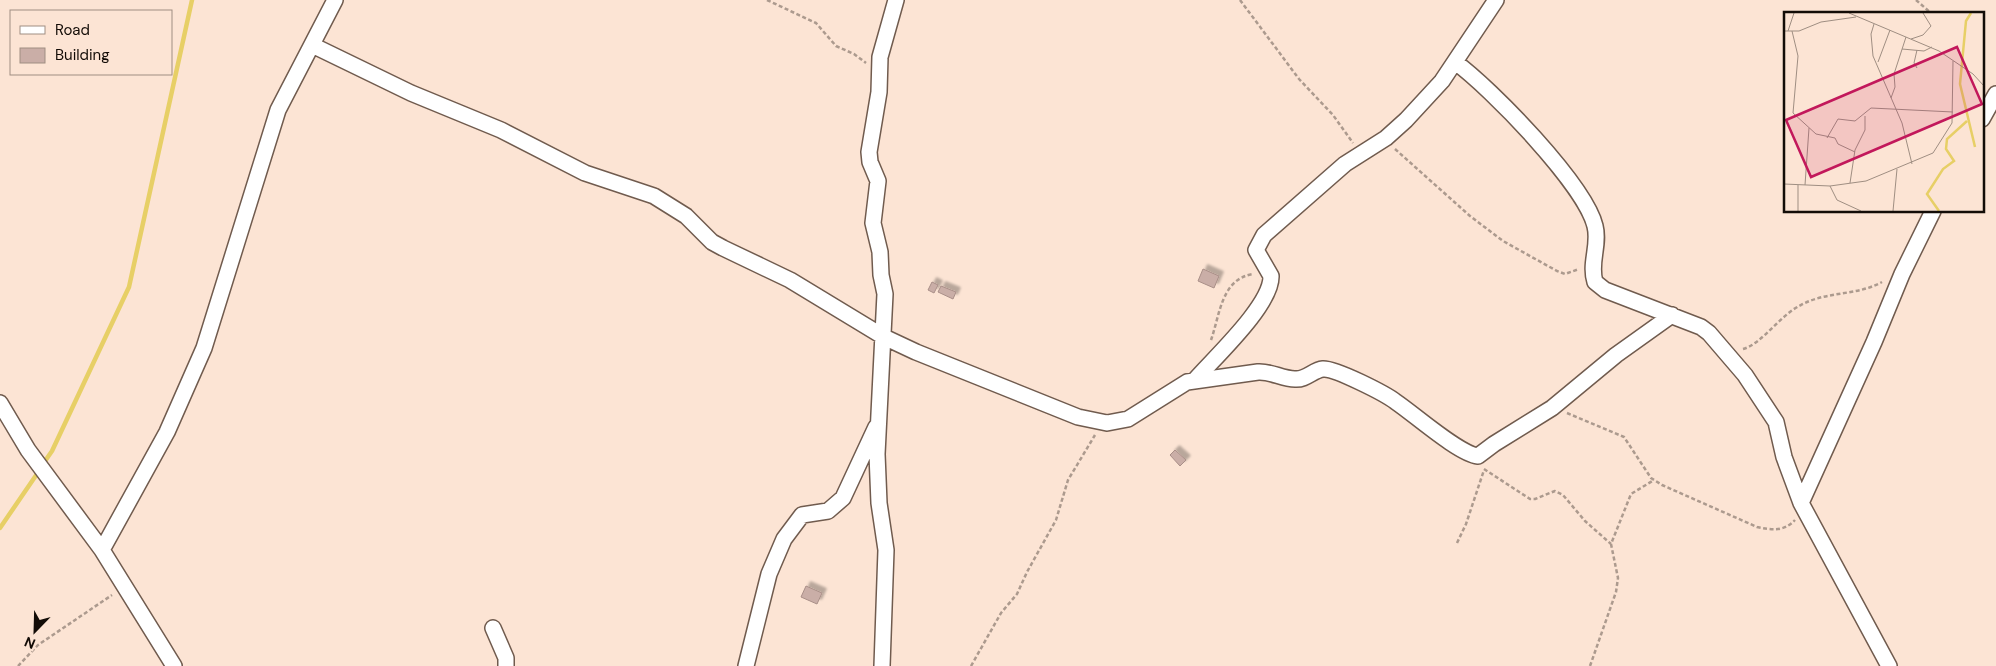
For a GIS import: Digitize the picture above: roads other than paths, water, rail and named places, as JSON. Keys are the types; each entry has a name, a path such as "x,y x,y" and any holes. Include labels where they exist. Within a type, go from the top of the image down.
{"street":[{"path":"102,550 168,432 204,348 278,110 335,0"},
{"path":"882,666 886,550 878,502 879,424 885,294 881,275 880,252 873,223 878,181 870,162 869,152 879,92 880,57 896,0"},
{"path":"1194,381 1258,308 1270,287 1271,276 1256,250 1264,235 1284,215 1360,152 1386,138 1429,95 1455,62 1496,0"},
{"path":"312,45 411,93 501,130 585,173 654,196 686,216 712,242 790,280 884,337 916,352 1078,417 1107,423 1128,419 1170,391 1194,381 1267,371 1294,380 1302,379 1323,369 1329,370 1395,401 1481,463 1494,444 1537,419 1555,406 1616,355 1672,315"},
{"path":"1455,62 1488,91 1538,142 1581,199 1596,226 1592,268 1595,282 1605,290 1701,327 1718,343 1745,375 1776,422 1784,457 1802,506 1889,666"},
{"path":"1984,115 1996,94"},
{"path":"1802,506 1902,274 1932,212"},
{"path":"0,404 28,450 102,550 174,666"},
{"path":"746,666 764,588 784,539 802,515 828,511 843,498 871,436 879,424"},
{"path":"494,628 506,658 506,666"}],"waterway":[{"path":"43,464 52,451 129,287 192,0"},
{"path":"0,528 39,471"}]}
